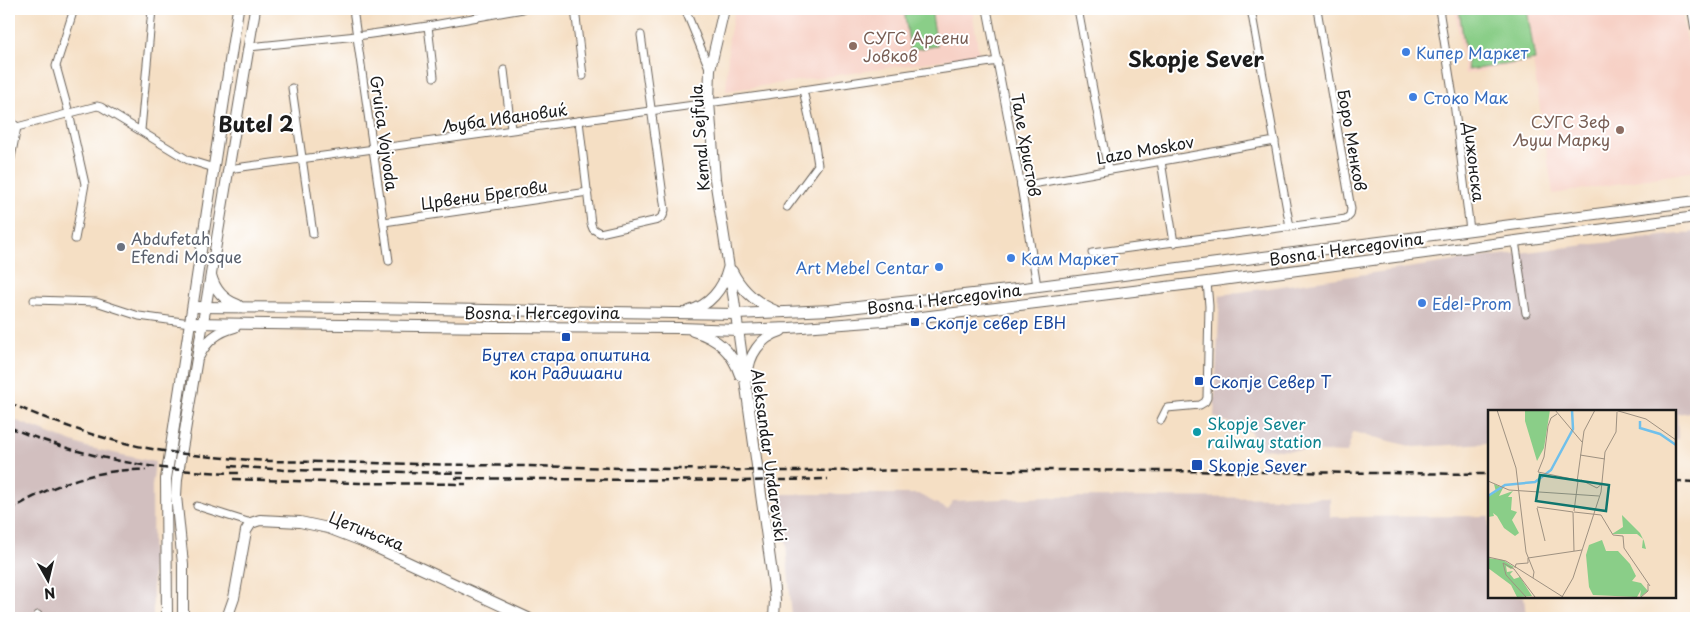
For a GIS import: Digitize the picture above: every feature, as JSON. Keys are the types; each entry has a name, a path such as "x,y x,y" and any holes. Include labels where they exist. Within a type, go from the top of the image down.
{"street":[{"path":"74,9 56,66 85,184 75,239"},
{"path":"141,130 152,9"},
{"path":"167,618 166,479 238,9"},
{"path":"183,618 183,564 176,496 177,479 255,9"},
{"name":"Gruica Vojvoda","path":"353,9 389,261"},
{"path":"249,47 357,36 428,26 521,9"},
{"path":"575,9 583,76"},
{"path":"685,9 710,69"},
{"name":"Kemal Sejfula","path":"724,9 710,69 709,102 715,178 736,314"},
{"name":"Тале Христов","path":"987,9 1021,186 1037,286"},
{"path":"1078,9 1108,170"},
{"path":"1251,9 1290,226"},
{"name":"Боро Менков","path":"1092,253 1346,219 1350,215 1351,209 1317,9"},
{"name":"Дижонска","path":"1439,9 1454,103 1470,230"},
{"path":"1693,9 1696,27"},
{"path":"428,26 434,77"},
{"path":"580,121 593,229 600,233 658,220 663,216 664,210 641,35"},
{"name":"Љуба Ивановиќ","path":"228,169 803,90 998,61"},
{"path":"504,70 511,129"},
{"path":"292,88 313,234"},
{"path":"787,207 818,165 803,90"},
{"path":"17,127 97,106 141,130 188,160 214,168"},
{"path":"9,119 17,127"},
{"path":"9,168 17,127"},
{"name":"Lazo Moskov","path":"1021,186 1275,140"},
{"path":"1161,160 1174,243"},
{"name":"Црвени Брегови","path":"384,222 588,192"},
{"path":"1681,203 1696,192"},
{"name":"Bosna i Hercegovina","path":"193,307 736,314 831,310 1037,286 1696,201"},
{"name":"Bosna i Hercegovina","path":"190,322 738,330 790,328 897,320 1207,282 1696,217"},
{"path":"1514,241 1526,313"},
{"path":"729,266 742,287 751,296 762,304 781,312"},
{"path":"680,313 704,305 714,297 721,288 729,266"},
{"path":"211,272 213,284 222,296 230,303 243,307"},
{"path":"1161,420 1167,408 1200,405 1207,398 1209,306 1207,282"},
{"path":"34,300 96,302 139,316 190,322"},
{"name":"Aleksandar Urdarevski","path":"736,314 775,600 774,618"},
{"path":"196,361 213,337 225,330 247,324"},
{"path":"680,328 710,338 720,343 729,352 738,370 748,405"},
{"path":"748,405 750,393 748,371 753,354 759,344 768,337 790,328"},
{"path":"198,506 251,523 246,531 234,598 227,618"},
{"name":"Цетињска","path":"251,523 260,520 274,520 300,522 328,528 362,541 528,618"},
{"path":"184,599 190,618"},
{"name":"Aleksandar Urdarevski","path":"775,600 782,618"},
{"path":"162,618 168,602"}],"shaded area":[{"name":"СУГС Арсени Јовков","path":"735,9 972,9 979,55 726,91 729,37"},
{"name":"СУГС Зеф Љуш Марку","path":"1455,9 1681,9 1696,89 1696,171 1553,194 1533,62 1465,74"},
{"path":"1696,232 1696,411 1677,414 1678,439 1675,439 1675,410 1488,410 1488,443 1414,447 1353,432 1347,453 1259,449 1250,431 1214,417 1220,295 1484,257"},
{"path":"9,418 86,447 155,462 152,486 153,618 9,618"},
{"path":"782,494 918,494 947,509 953,501 1049,497 1330,498 1330,517 1488,516 1488,597 1524,597 1526,618 792,618"}],"green space":[{"path":"904,9 931,9 937,46 910,50"},
{"path":"1459,9 1527,9 1535,60 1468,70"}],"railway":[{"path":"9,403 80,431 143,447 197,455 269,461 776,471 1052,470 1488,474"},
{"path":"9,427 65,447 123,462 183,470 243,473"},
{"path":"229,466 286,470 464,473"},
{"path":"9,511 41,493 74,480 110,472 146,470"},
{"path":"455,478 740,481 828,479"},
{"path":"233,479 466,484"},
{"path":"1675,481 1696,482"}],"place":[{"name":"СУГС Арсени Јовков","path":"853,46"},
{"name":"Кипер Маркет","path":"1406,52"},
{"name":"Стоко Мак","path":"1413,97"},
{"name":"СУГС Зеф Љуш Марку","path":"1620,130"},
{"name":"Abdufetah Efendi Mosque","path":"121,247"},
{"name":"Кам Маркет","path":"1011,258"},
{"name":"Art Mebel Centar","path":"939,267"},
{"name":"Edel-Prom","path":"1422,303"},
{"name":"Скопје север ЕВН","path":"915,322"},
{"name":"Бутел стара општина кон Радишани","path":"566,337"},
{"name":"Скопје Север Т","path":"1199,381"},
{"name":"Skopje Sever railway station","path":"1197,432"},
{"name":"Skopje Sever","path":"1197,465"}],"district":[{"name":"Skopje Sever","path":"1196,58"},
{"name":"Butel 2","path":"256,123"}]}
